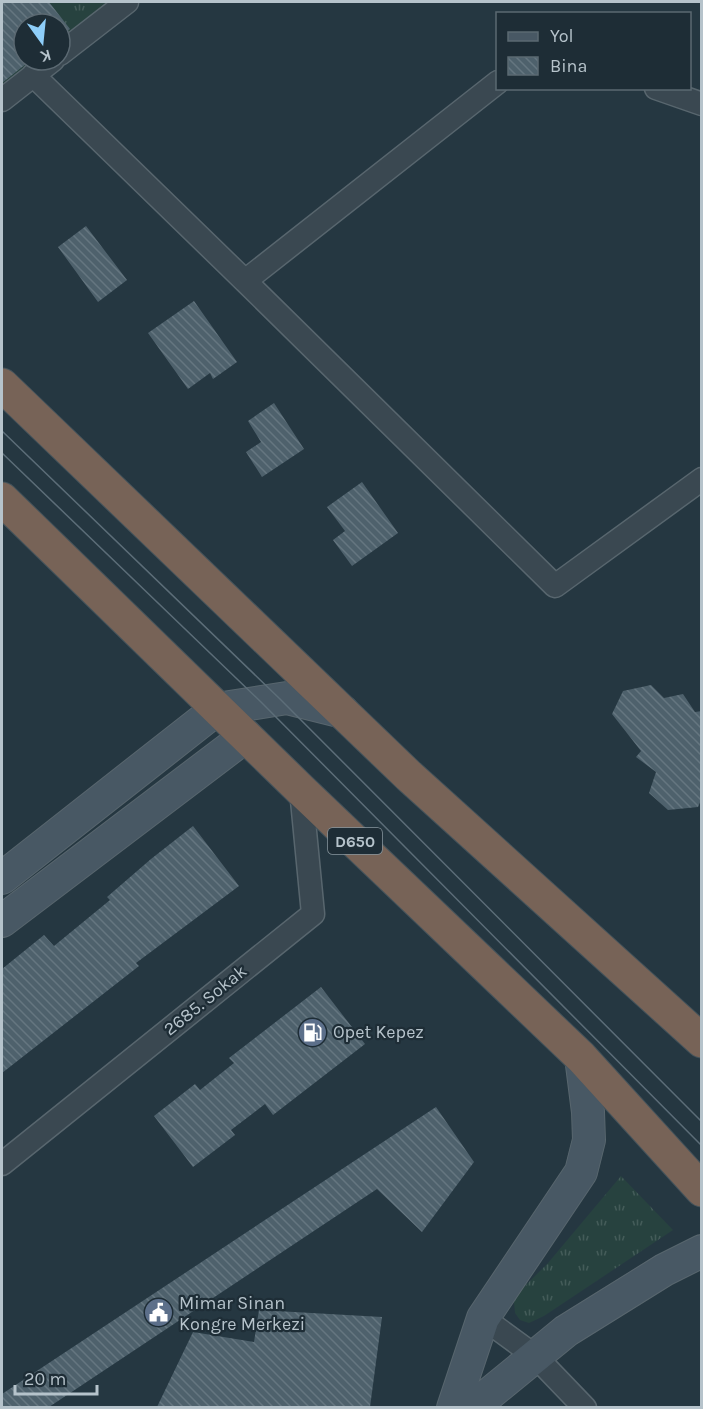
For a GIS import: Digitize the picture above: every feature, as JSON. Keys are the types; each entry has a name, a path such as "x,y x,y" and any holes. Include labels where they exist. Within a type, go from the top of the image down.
{"highway":[{"path":"2,385 409,776 702,1041"},
{"name":"D650","path":"2,499 301,790 581,1057 702,1190"}],"street":[{"path":"72,45 127,2"},
{"path":"2,100 37,72"},
{"path":"33,75 555,586 702,479"},
{"path":"245,281 496,84"},
{"path":"662,90 702,104"},
{"path":"2,878 217,709 287,698 343,712"},
{"path":"2,921 246,736"},
{"name":"2685. Sokak","path":"2,1164 313,914 301,790"},
{"path":"453,1407 483,1318 581,1172 589,1140 581,1057"},
{"path":"472,1407 566,1331 616,1303 664,1270 702,1251"},
{"path":"483,1318 535,1356 585,1407"}],"green space":[{"path":"2,2 125,2 72,44 72,12 12,12 12,72 36,72 2,98"},
{"path":"621,1176 673,1230 544,1316 529,1323 520,1320 515,1313 514,1302 521,1290 548,1263"}],"building":[{"path":"2,2 49,2 57,12 12,12 12,72 16,72 2,83"},
{"path":"86,226 127,280 98,302 58,247"},
{"path":"194,301 237,362 213,379 210,373 188,389 148,333"},
{"path":"274,403 304,449 262,477 246,452 261,442 248,421"},
{"path":"362,482 398,533 352,566 333,540 345,531 327,507"},
{"path":"651,685 664,698 683,694 695,712 702,711 702,798 698,807 668,810 649,793 656,772 636,757 641,751 612,714 623,691"},
{"path":"193,826 239,886 136,963 139,966 2,1073 2,969 44,935 54,946 110,900 107,897 151,859"},
{"path":"321,987 365,1044 273,1115 265,1104 231,1130 235,1135 193,1167 154,1116 195,1084 200,1090 234,1063 229,1058"},
{"name":"Mimar Sinan Kongre Merkezi","path":"436,1107 474,1162 422,1232 377,1189 49,1407 2,1407 2,1394"},
{"name":"Mimar Sinan Kongre Merkezi","path":"259,1310 382,1317 370,1407 157,1407 193,1332 254,1342"}],"tram line":[{"path":"2,431 280,699 702,1122"},
{"path":"2,453 261,702 702,1146"}],"place":[{"name":"Opet Kepez","path":"312,1032"},
{"name":"Mimar Sinan Kongre Merkezi","path":"158,1313"}]}
